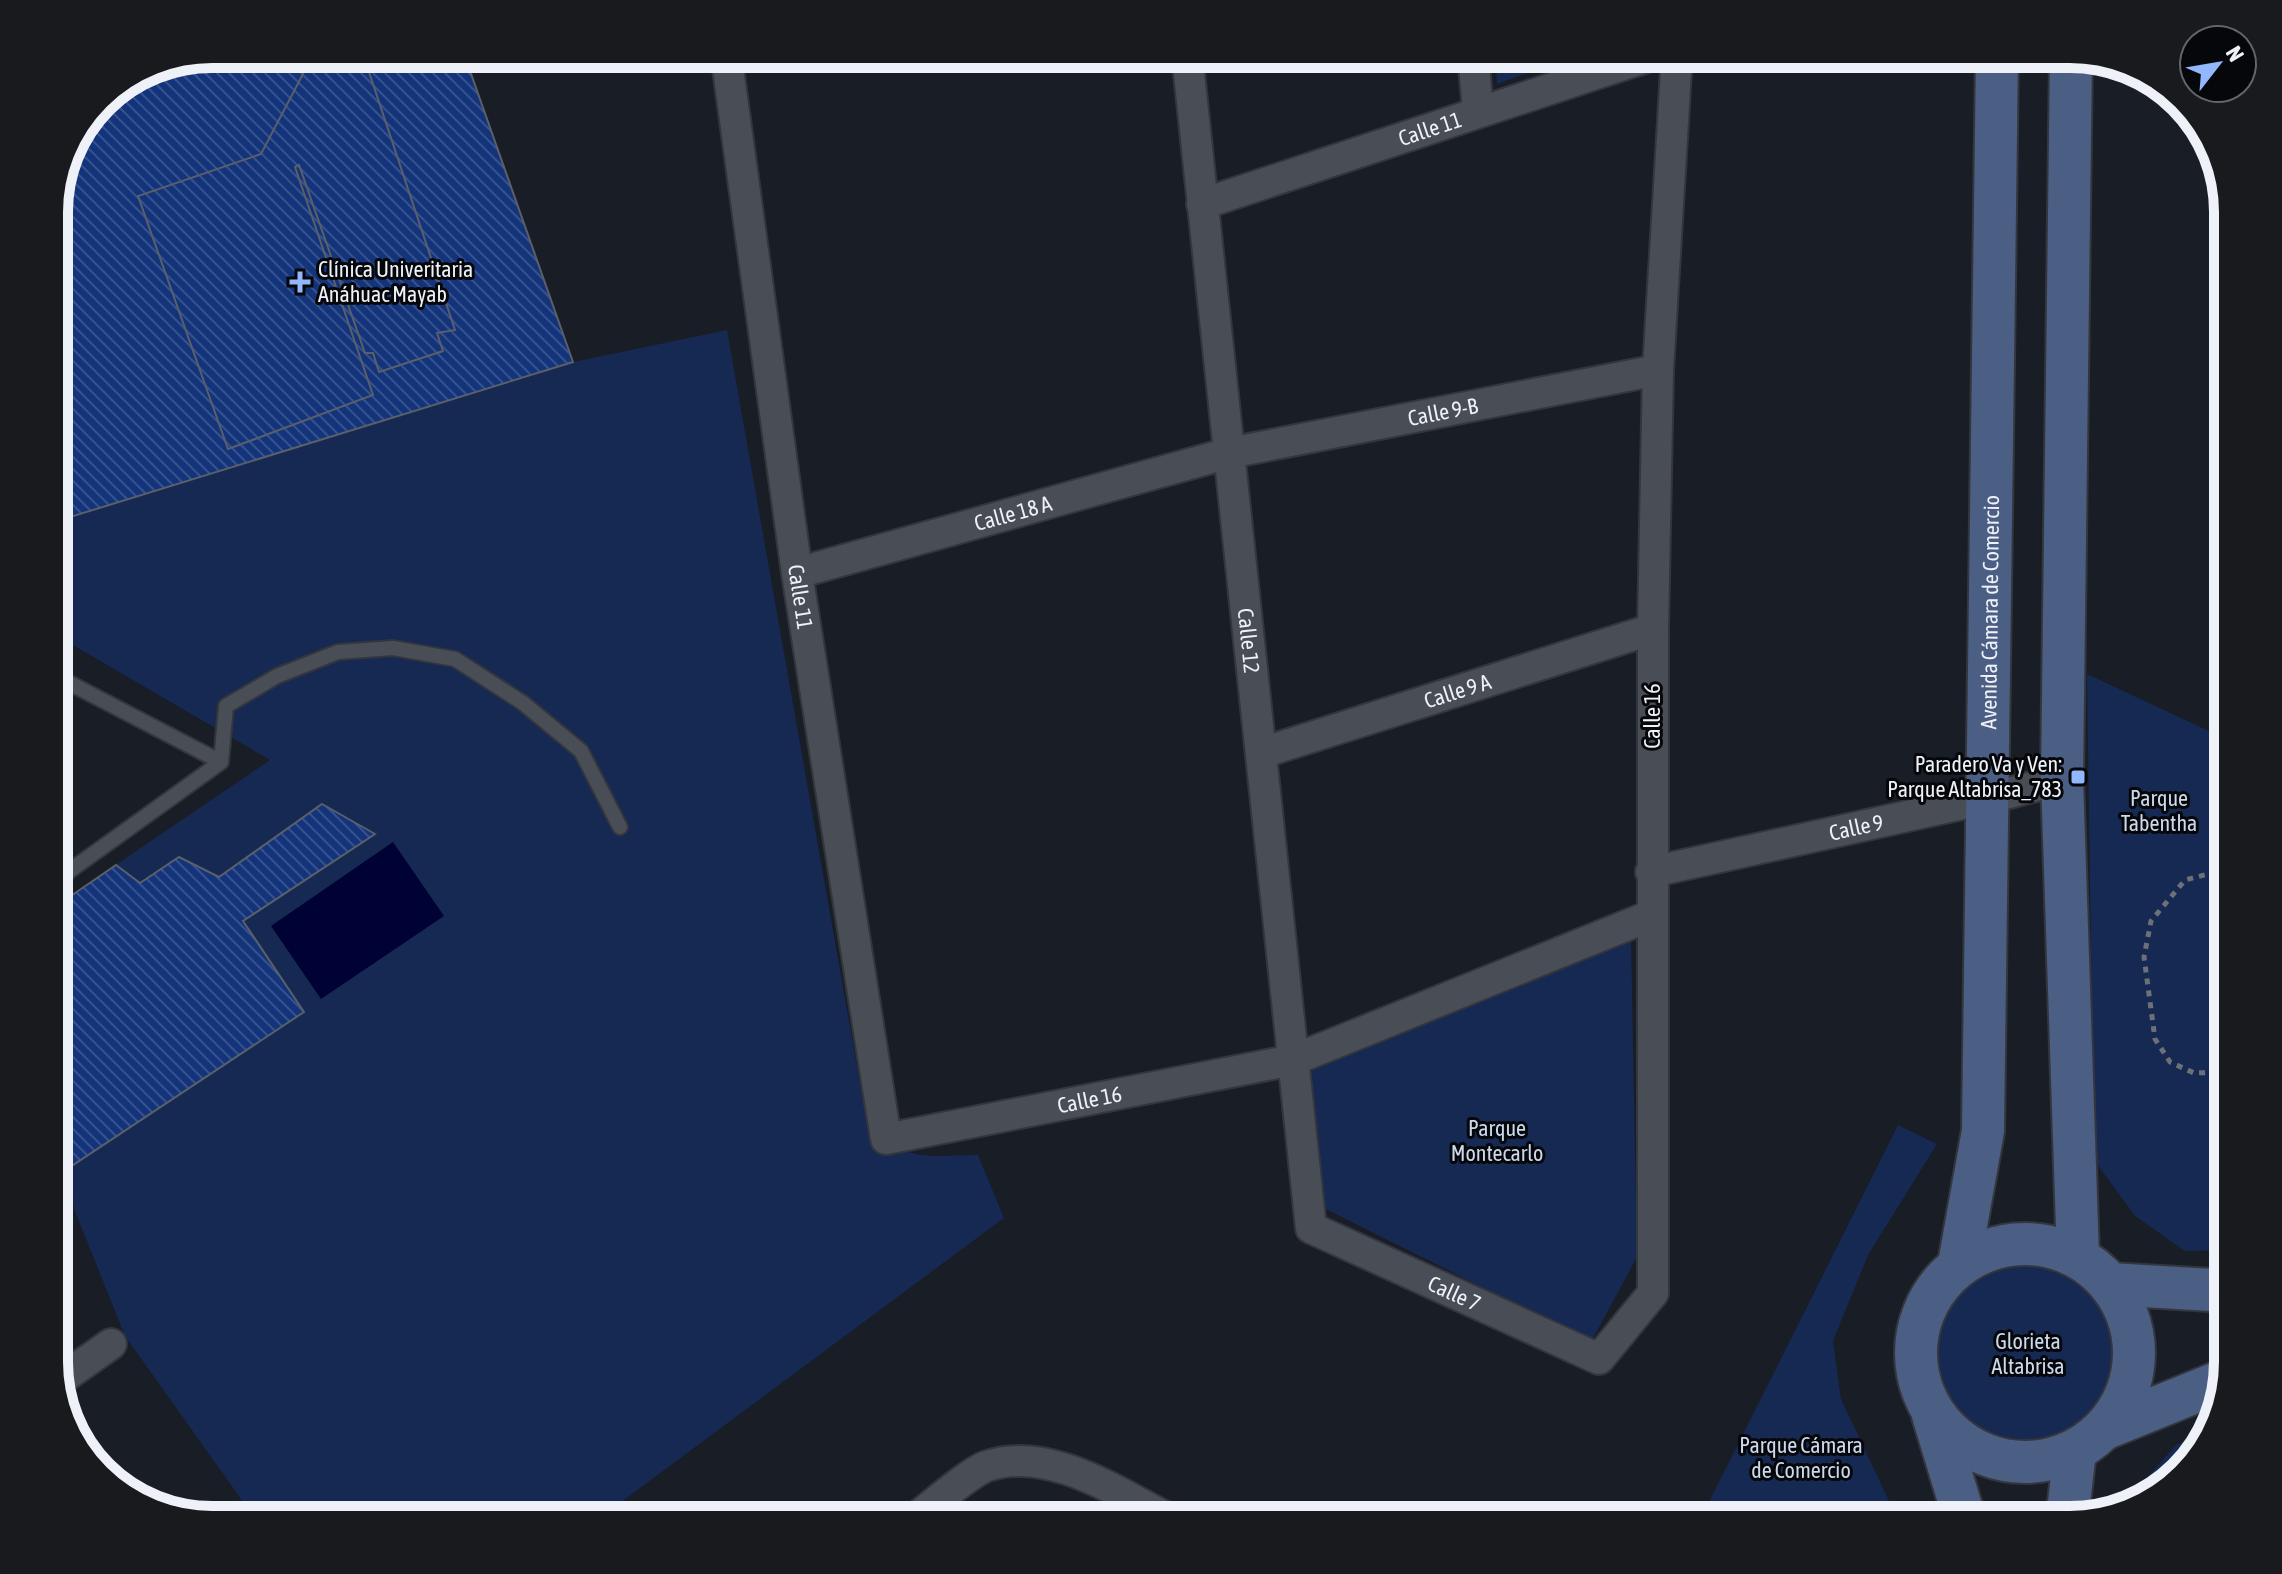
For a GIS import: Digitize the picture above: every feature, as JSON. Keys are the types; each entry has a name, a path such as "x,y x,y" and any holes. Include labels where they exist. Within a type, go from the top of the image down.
{"main road":[{"name":"Avenida Cámara de Comercio","path":"1959,1264 1983,1131 1990,798 1997,68"},
{"path":"2071,68 2062,779 2078,1257"},
{"path":"1961,1506 1918,1377 1916,1341 1926,1304 1959,1264 1996,1246 2037,1243 2078,1257 2110,1284 2129,1318 2135,1358 2126,1396 2091,1439 2071,1506"},
{"path":"2110,1284 2214,1290"},
{"path":"1931,1410 1961,1442 1992,1458 2026,1463 2091,1439 2212,1385"}],"street":[{"name":"Calle 11","path":"728,68 797,573 886,1139"},
{"name":"Calle 12","path":"1188,68 1311,1228"},
{"path":"1474,68 1478,111"},
{"name":"Calle 11","path":"1202,204 1612,68"},
{"name":"Calle 16","path":"1599,1359 1653,1293 1650,916 1653,629 1658,370 1676,68"},
{"name":"Calle 9-B","path":"1229,453 1658,370"},
{"name":"Calle 18 A","path":"797,573 1229,453"},
{"name":"Calle 9 A","path":"1261,753 1653,629"},
{"name":"Calle 9","path":"1651,872 1990,798 2062,779"},
{"path":"1293,1060 1650,916"},
{"name":"Calle 16","path":"886,1139 1293,1060"},
{"name":"Calle 7","path":"1311,1228 1599,1359"},
{"path":"68,1374 111,1344"},
{"path":"932,1506 986,1466 1037,1460 1098,1483 1143,1506"}],"lane":[{"path":"68,872 221,762 226,706 277,676 338,652 393,648 455,659 523,703 581,751 620,827"},
{"path":"68,682 221,762"}],"path":[{"path":"2214,873 2185,880 2151,921 2144,957 2155,1039 2170,1062 2194,1073 2214,1072"}],"green space":[{"path":"1496,68 1541,68 1497,84"},
{"path":"727,330 863,1100 888,1135 908,1152 935,1156 978,1155 1004,1218 616,1506 246,1506 125,1336 74,1209 68,1164 68,897 270,760 68,642 68,518 573,362"},
{"name":"Parque Tabentha","path":"2087,674 2214,733 2214,1250 2185,1251 2135,1216 2094,1160"},
{"name":"Parque Montecarlo","path":"1631,938 1637,1257 1591,1342 1326,1209 1302,1070"},
{"name":"Parque Cámara de Comercio","path":"1898,1125 1937,1144 1868,1255 1833,1341 1841,1399 1891,1506 1707,1506"},
{"name":"Glorieta Altabrisa","path":"2032,1255 2067,1263 2086,1273 2101,1288 2119,1326 2122,1369 2107,1408 2097,1421 2054,1446 2021,1451 1989,1443 1961,1425 1935,1379 1932,1345 1941,1316 1967,1279 1991,1264"},
{"path":"2193,1437 2165,1470 2136,1490 2176,1445"}],"shaded area":[{"path":"393,842 444,916 321,999 271,926"}],"building":[{"name":"Clínica Univeritaria Anáhuac Mayab","path":"202,68 469,68 573,362 68,518 68,202 79,157 92,132 110,110 140,87 175,73"},
{"path":"301,68 368,68 455,330 437,333 443,351 379,372 373,353 365,353 299,165 295,167 373,395 228,449 138,196 261,154 303,74"},
{"path":"322,804 375,834 243,921 304,1012 70,1167 68,898 116,865 140,883 179,857 219,877"}],"place":[{"name":"Clínica Univeritaria Anáhuac Mayab","path":"300,282"},
{"name":"Paradero Va y Ven: Parque Altabrisa_783","path":"2078,777"}]}
